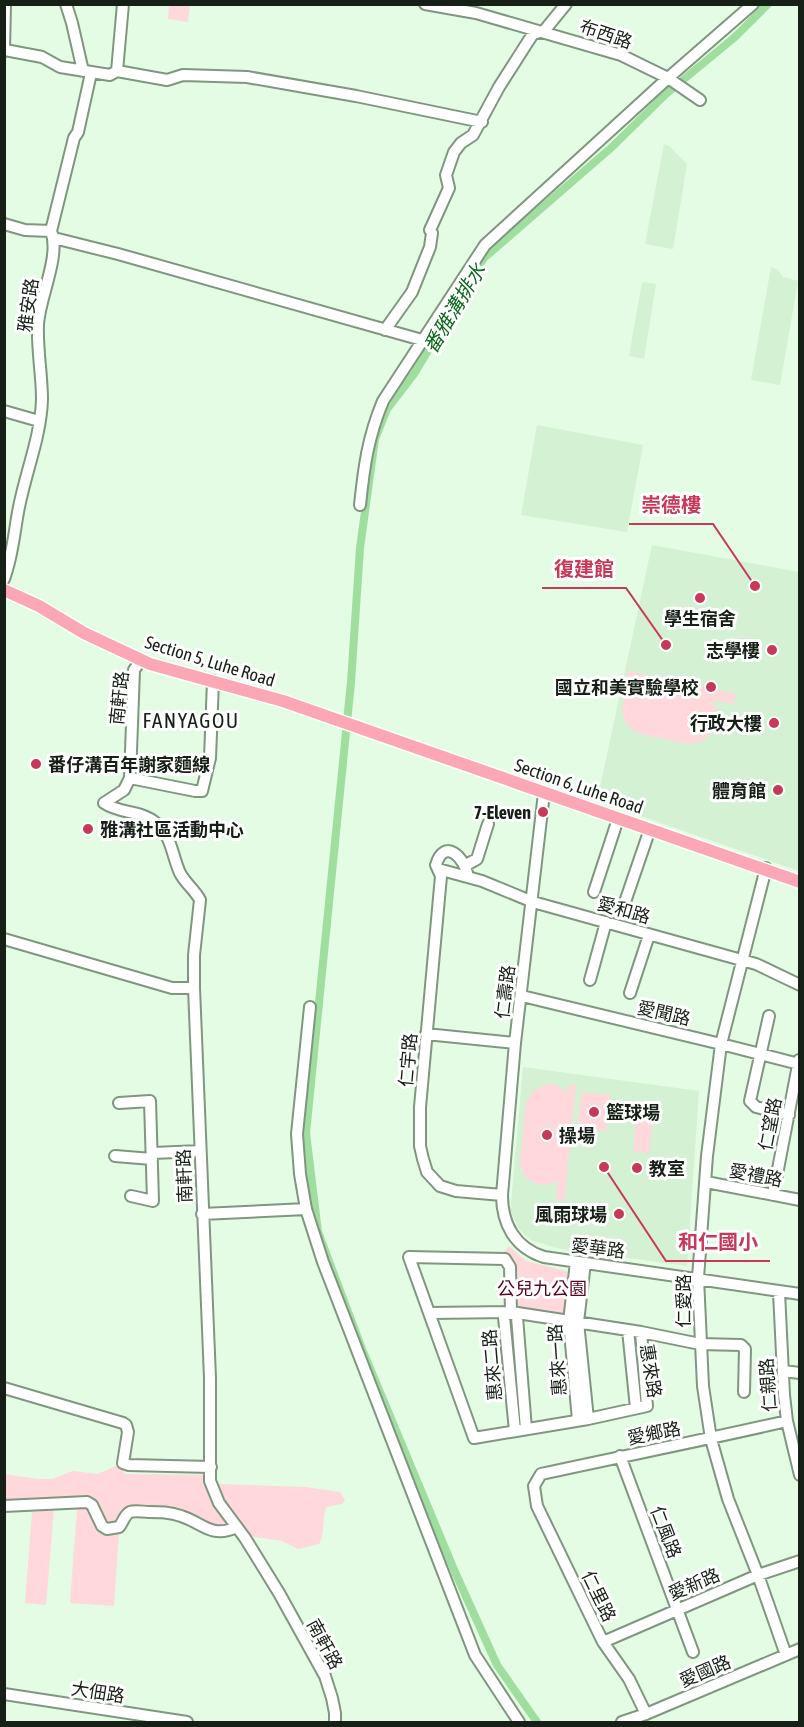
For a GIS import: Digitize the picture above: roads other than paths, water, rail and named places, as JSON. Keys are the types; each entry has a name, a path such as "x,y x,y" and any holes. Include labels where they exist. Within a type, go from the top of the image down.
{"main road":[{"name":"Section 5, Luhe Road","path":"4,590 39,606 84,633 141,660 274,698 346,723"},
{"name":"Section 6, Luhe Road","path":"346,723 618,819 766,868 800,882"}],"street":[{"path":"5,4 5,50 42,57 60,67 110,75 117,70 168,80 183,75 248,77 482,122"},
{"name":"雅安路","path":"4,579 12,559 18,508 39,421 42,399 38,323 53,234 74,138 78,132 87,72 66,4"},
{"path":"117,70 123,4"},
{"name":"布西路","path":"425,4 476,13 621,55 670,80 700,99"},
{"path":"385,330 412,292 430,248 432,233 430,230 449,188 446,175 454,152 461,143 473,135 482,122 499,87 533,34 544,31 566,4"},
{"path":"360,505 365,457 374,422 383,401 485,245 753,4"},
{"path":"4,224 53,234 422,340"},
{"path":"4,411 39,421"},
{"name":"南軒路","path":"141,660 134,670 130,778 124,790 104,803 112,809 137,813 156,822 168,838 180,873 200,900 194,955 194,988 210,1378 210,1481 215,1497 279,1593 325,1676 334,1705 335,1722"},
{"path":"130,778 202,791 210,758 213,681"},
{"name":"仁壽路","path":"502,1195 515,1043 544,793"},
{"path":"594,892 618,819"},
{"path":"438,869 436,865 438,857 450,852 458,855 467,871 477,859 488,824"},
{"path":"625,903 650,829"},
{"name":"仁愛路","path":"766,868 721,1044 708,1146 698,1278 703,1386 711,1439 728,1499 786,1655"},
{"name":"愛和路","path":"438,869 467,871 533,902 756,964 800,985"},
{"name":"仁宇路","path":"438,869 441,876 420,1107 420,1146 427,1172 440,1186 456,1191 502,1195"},
{"path":"590,980 606,922"},
{"path":"630,993 649,935"},
{"path":"4,939 172,988 194,988"},
{"name":"愛聞路","path":"522,996 799,1062"},
{"path":"310,1007 297,1134 306,1209 323,1262 476,1655 519,1722"},
{"path":"769,1016 750,1101 756,1107 789,1115"},
{"path":"426,1034 515,1043"},
{"name":"仁望路","path":"773,1195 799,1062"},
{"path":"119,1102 150,1101 153,1201 131,1196"},
{"path":"115,1156 153,1156 200,1151"},
{"name":"愛禮路","path":"706,1182 800,1200"},
{"name":"愛華路","path":"502,1195 502,1207 507,1226 522,1245 544,1257 800,1294"},
{"path":"202,1214 306,1209"},
{"name":"惠來二路","path":"429,1313 410,1257 505,1259 510,1267 511,1312 517,1317 520,1430"},
{"name":"惠來一路","path":"580,1263 573,1322 583,1420"},
{"name":"仁親路","path":"778,1292 787,1421 800,1475"},
{"path":"636,1408 583,1420 474,1438 429,1313 511,1312 641,1332 700,1344 744,1346 746,1354 744,1392"},
{"name":"惠來路","path":"628,1330 636,1408 647,1406 641,1332"},
{"path":"783,1371 800,1373"},
{"path":"4,1388 123,1423 128,1432 123,1463 211,1467"},
{"name":"愛鄉路","path":"534,1486 541,1474 787,1421"},
{"name":"仁風路","path":"620,1456 693,1652"},
{"name":"仁里路","path":"534,1486 537,1506 603,1642 629,1679 646,1714"},
{"path":"4,1506 87,1502 92,1505 102,1526 107,1528 119,1527 126,1515 135,1511 170,1512 190,1519 211,1531 230,1531 237,1527"},
{"name":"愛新路","path":"603,1642 758,1575 800,1561"},
{"name":"愛國路","path":"622,1722 800,1649"},
{"name":"大佃路","path":"4,1694 161,1720 187,1722"}],"waterway":[{"name":"番雅溝排水","path":"537,1722 497,1665 455,1572 362,1349 318,1232 306,1133 351,682 360,548 375,439 387,409 414,374 484,258 612,147 666,94 735,37 768,4"}],"place":[{"name":"崇德樓","path":"755,586"},
{"name":"學生宿舍","path":"700,598"},
{"name":"復建館","path":"666,645"},
{"name":"志學樓","path":"772,650"},
{"name":"國立和美實驗學校","path":"711,687"},
{"name":"行政大樓","path":"774,723"},
{"name":"番仔溝百年謝家麵線","path":"36,764"},
{"name":"體育館","path":"778,790"},
{"name":"7-Eleven","path":"543,812"},
{"name":"雅溝社區活動中心","path":"88,829"},
{"name":"籃球場","path":"594,1112"},
{"name":"操場","path":"547,1135"},
{"name":"和仁國小","path":"604,1167"},
{"name":"教室","path":"637,1168"},
{"name":"風雨球場","path":"619,1214"}],"district":[{"name":"FANYAGOU","path":"191,720"}],"park label":[{"name":"公兒九公園","path":"542,1288"}]}
